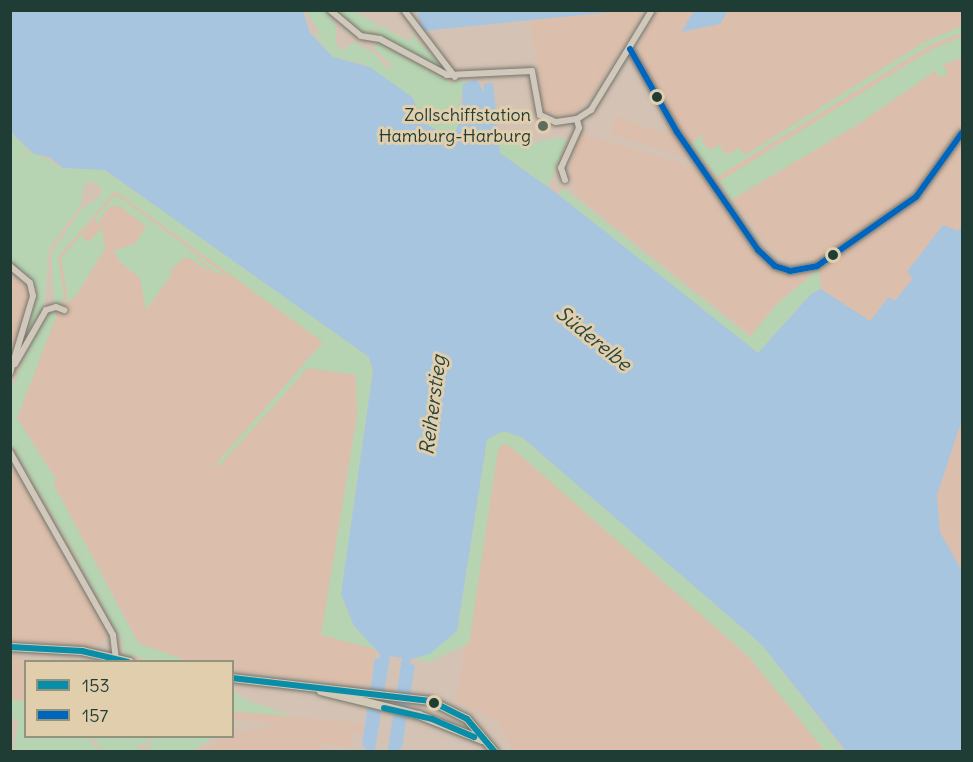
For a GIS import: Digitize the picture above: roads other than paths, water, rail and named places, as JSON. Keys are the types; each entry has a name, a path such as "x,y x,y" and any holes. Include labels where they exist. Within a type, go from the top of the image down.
{"main road":[{"path":"10,647 64,649 123,660"},
{"path":"234,678 364,691 416,699 453,710 475,727 482,740 495,752"},
{"path":"308,687 414,714 482,740"}],"street":[{"path":"330,10 361,36 380,39 429,68 455,77 531,71 541,116 556,122 576,119 595,105 652,10"},
{"path":"404,10 455,77"},
{"path":"630,49 673,126 704,167 763,256 790,271 817,266 916,197 963,133"},
{"path":"565,180 561,168 579,128 576,119"},
{"path":"10,266 30,283 33,296 12,370"},
{"path":"12,370 46,310 54,307 64,310"},
{"path":"10,452 113,635 116,658"}],"water":[{"path":"10,11 303,11 310,33 333,57 370,67 412,97 424,123 448,136 455,132 461,118 463,84 476,79 484,92 484,84 493,83 500,153 559,195 758,353 811,294 821,289 870,321 889,297 895,301 913,278 907,272 943,225 958,231 962,226 962,419 937,495 940,532 962,571 962,751 846,751 762,645 523,438 504,431 487,439 457,631 430,654 411,659 410,664 415,665 402,748 397,751 388,751 388,748 402,658 390,656 375,751 362,751 366,749 362,744 375,658 379,659 380,654 354,626 341,594 373,371 369,357 105,170 63,168 49,157 34,154 19,140 11,132"},
{"path":"417,11 621,11 422,31"},
{"path":"694,11 728,11 720,24 681,32"}],"place":[{"name":"Zollschiffstation Hamburg-Harburg","path":"543,126"}],"water label":[{"name":"Süderelbe","path":"594,338"},
{"name":"Reiherstieg","path":"432,405"}]}
